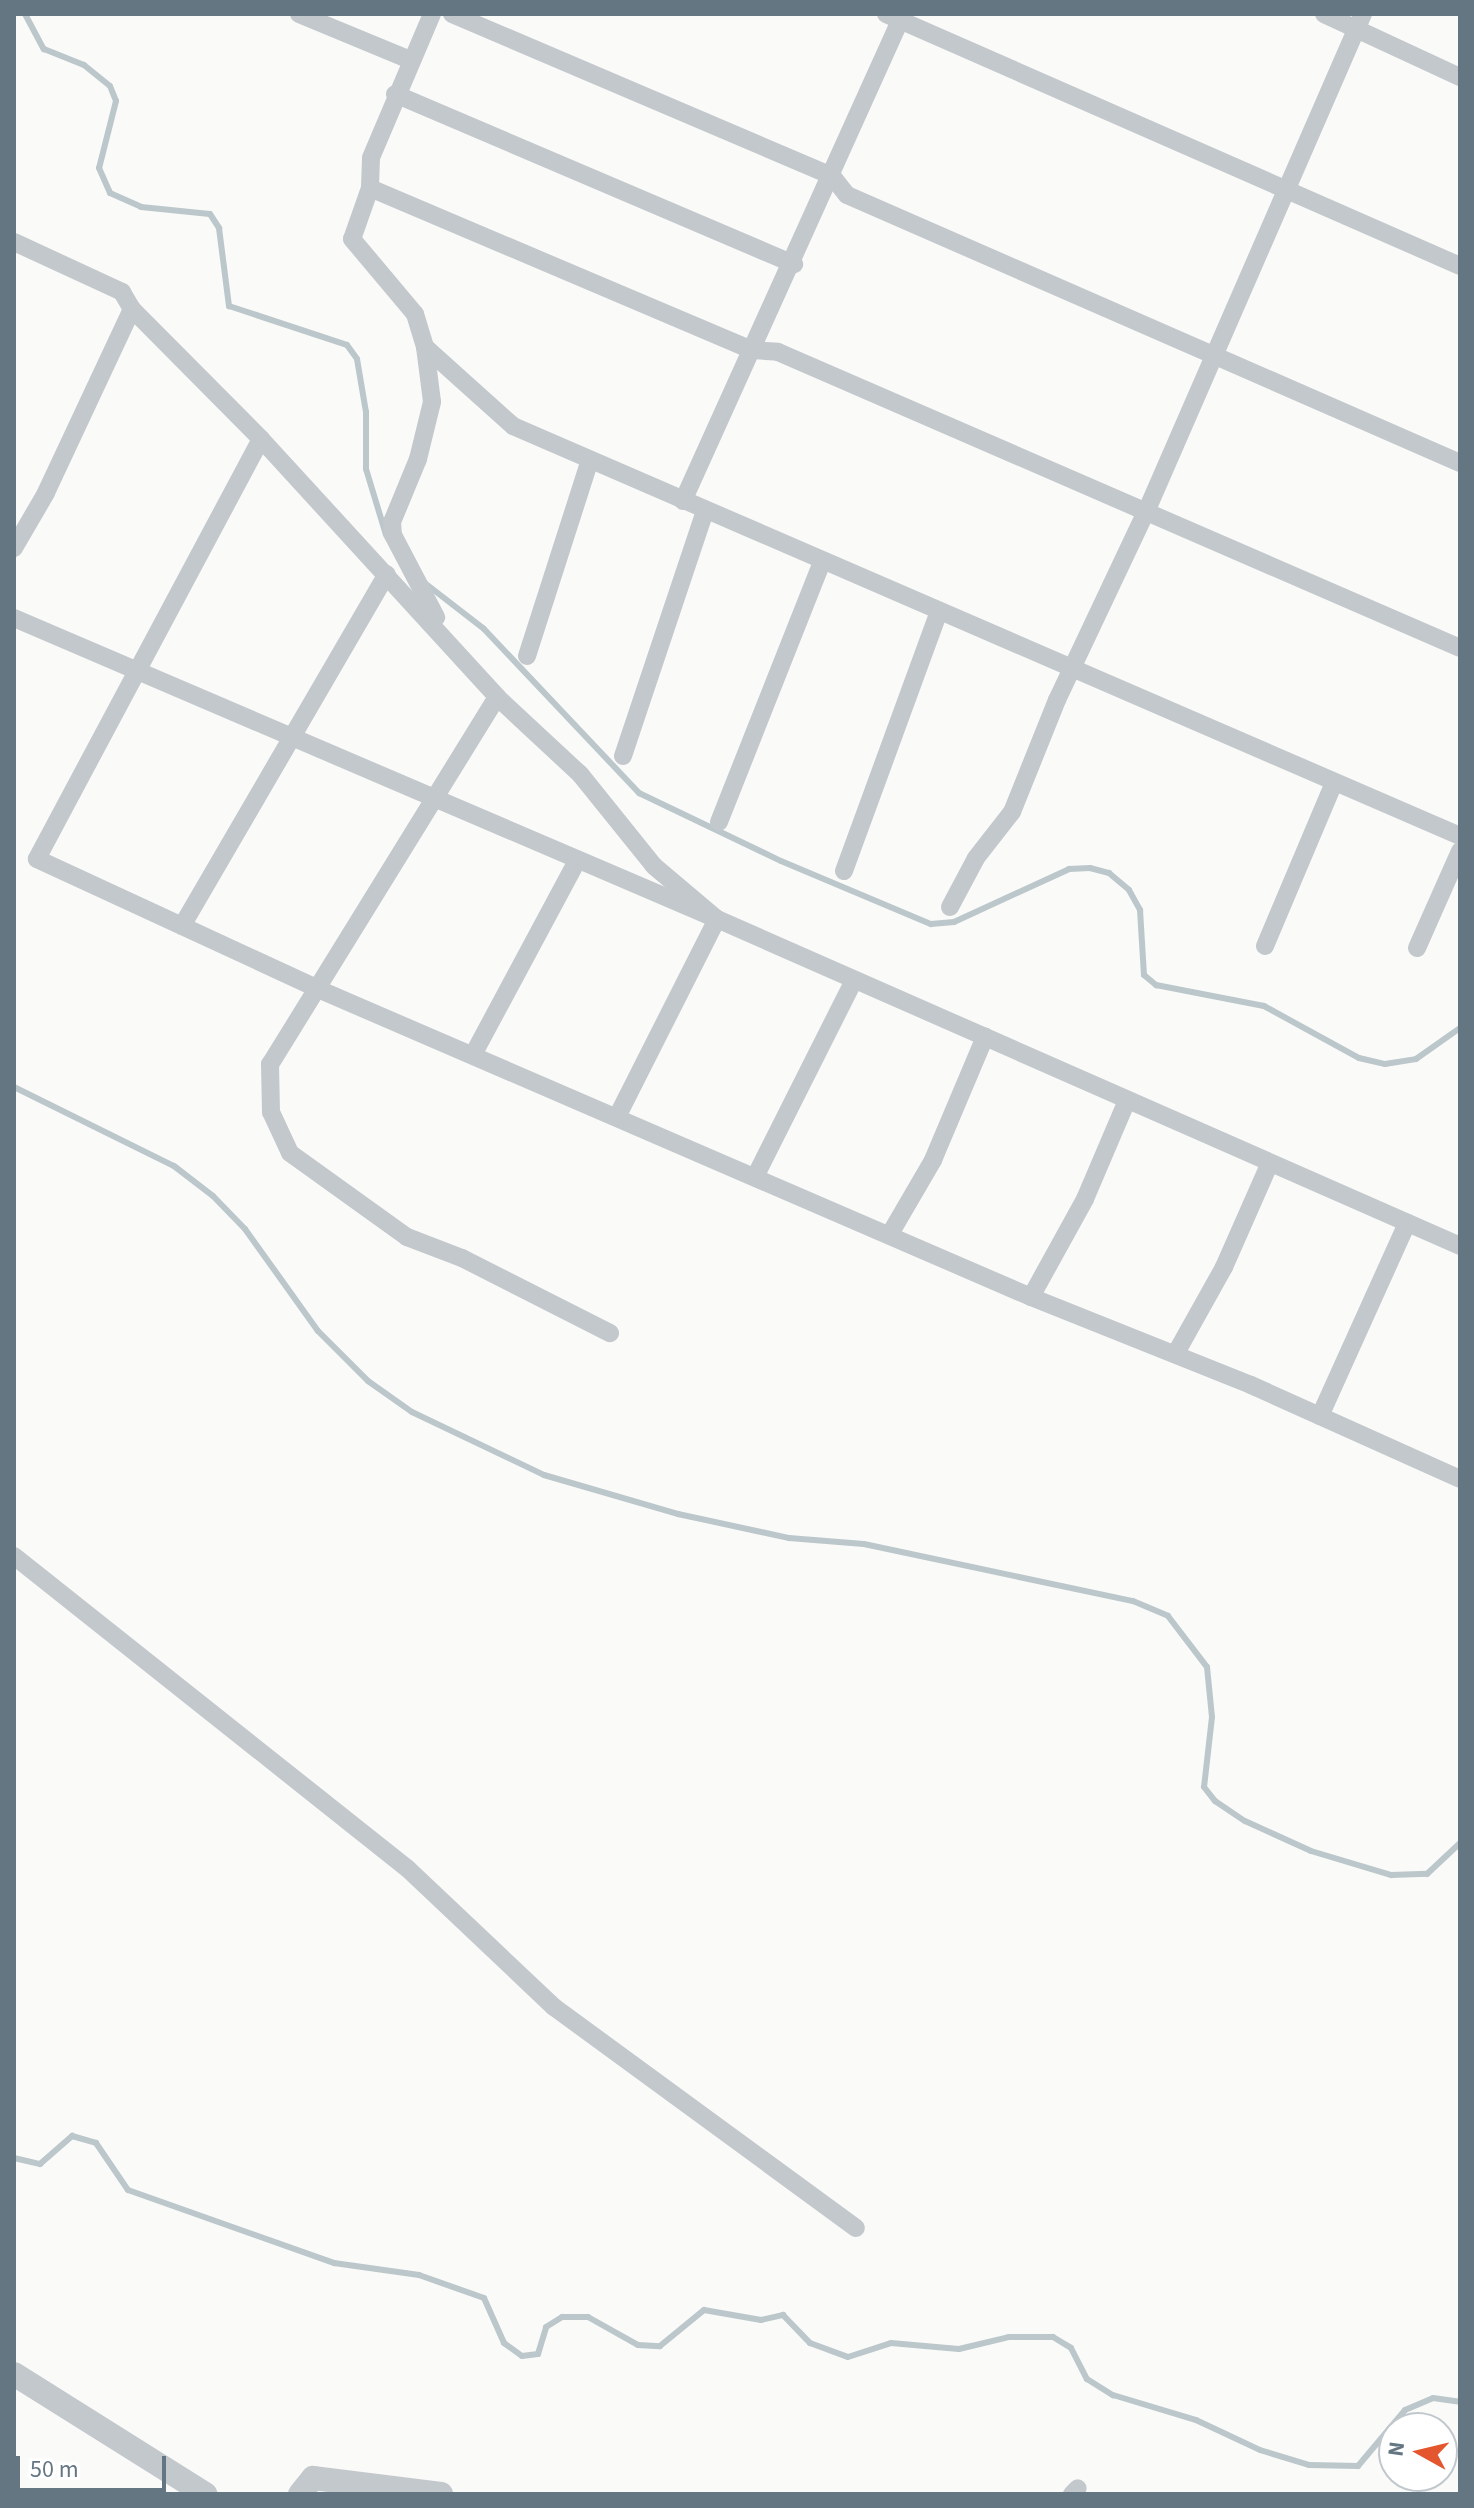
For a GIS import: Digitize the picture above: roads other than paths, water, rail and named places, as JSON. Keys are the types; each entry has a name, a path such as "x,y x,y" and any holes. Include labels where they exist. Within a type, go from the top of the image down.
{"street":[{"path":"299,14 410,60"},
{"path":"432,14 395,94 371,158 370,188 352,239 415,314 425,347 432,402 418,459 398,502 393,535 450,644"},
{"path":"452,14 832,176 847,195 1460,463"},
{"path":"1324,14 1360,21 1460,77"},
{"path":"683,501 794,264 896,16 1460,266"},
{"path":"950,907 976,858 1012,812 1057,700 1074,672 1146,512 1360,21"},
{"path":"395,94 794,264"},
{"path":"370,188 752,350 778,352 1460,648"},
{"path":"14,242 122,292 132,309 261,439 497,697 580,774 654,866 717,919"},
{"path":"14,548 46,493 132,309"},
{"path":"425,347 513,426 821,564 1460,836"},
{"path":"261,439 37,859 318,989 474,1053 1031,1297 1176,1353 1460,1479"},
{"path":"527,656 590,460"},
{"path":"623,756 705,511"},
{"path":"719,822 821,564"},
{"path":"182,926 387,574"},
{"path":"844,871 938,614"},
{"path":"14,618 290,740 717,919 1126,1103 1460,1246"},
{"path":"497,697 431,799 270,1064 271,1112 290,1153 407,1237 462,1258 610,1333"},
{"path":"1265,946 1334,783"},
{"path":"1417,948 1460,851"},
{"path":"474,1053 577,861"},
{"path":"617,1117 717,919"},
{"path":"755,1177 854,980"},
{"path":"890,1234 933,1160 985,1037"},
{"path":"1031,1297 1085,1199 1126,1103"},
{"path":"1176,1353 1224,1267 1269,1165"},
{"path":"1320,1416 1407,1223"},
{"path":"14,1556 408,1869 554,2007 856,2228"},
{"path":"14,2374 205,2494"},
{"path":"300,2494 313,2478 441,2494"}],"waterway":[{"path":"25,14 44,49 84,65 110,86 116,101 99,168 110,193 141,207 210,214 219,228 229,306 347,345 357,359 366,412 366,469 386,535"},
{"path":"426,584 484,629 639,793 781,861 931,924 954,922 1069,869 1090,868 1109,873 1129,890 1140,910 1144,975 1156,985 1264,1006 1359,1058 1385,1064 1416,1059 1460,1028"},
{"path":"14,1087 174,1166 213,1196 245,1229 318,1331 368,1381 412,1412 544,1475 678,1514 789,1538 864,1544 1133,1601 1168,1616 1207,1667 1212,1717 1204,1787 1215,1801 1245,1821 1311,1851 1391,1875 1427,1874 1460,1843"},
{"path":"14,2158 40,2164 72,2136 96,2143 128,2190 334,2263 419,2275 484,2298 504,2343 522,2356 538,2354 546,2327 562,2317 588,2317 638,2345 660,2346 704,2310 761,2320 783,2315 810,2343 848,2357 891,2343 959,2349 1009,2337 1053,2337 1071,2348 1087,2379 1113,2395 1196,2420 1260,2450 1309,2465 1358,2466 1405,2410 1433,2398 1460,2402"}]}
